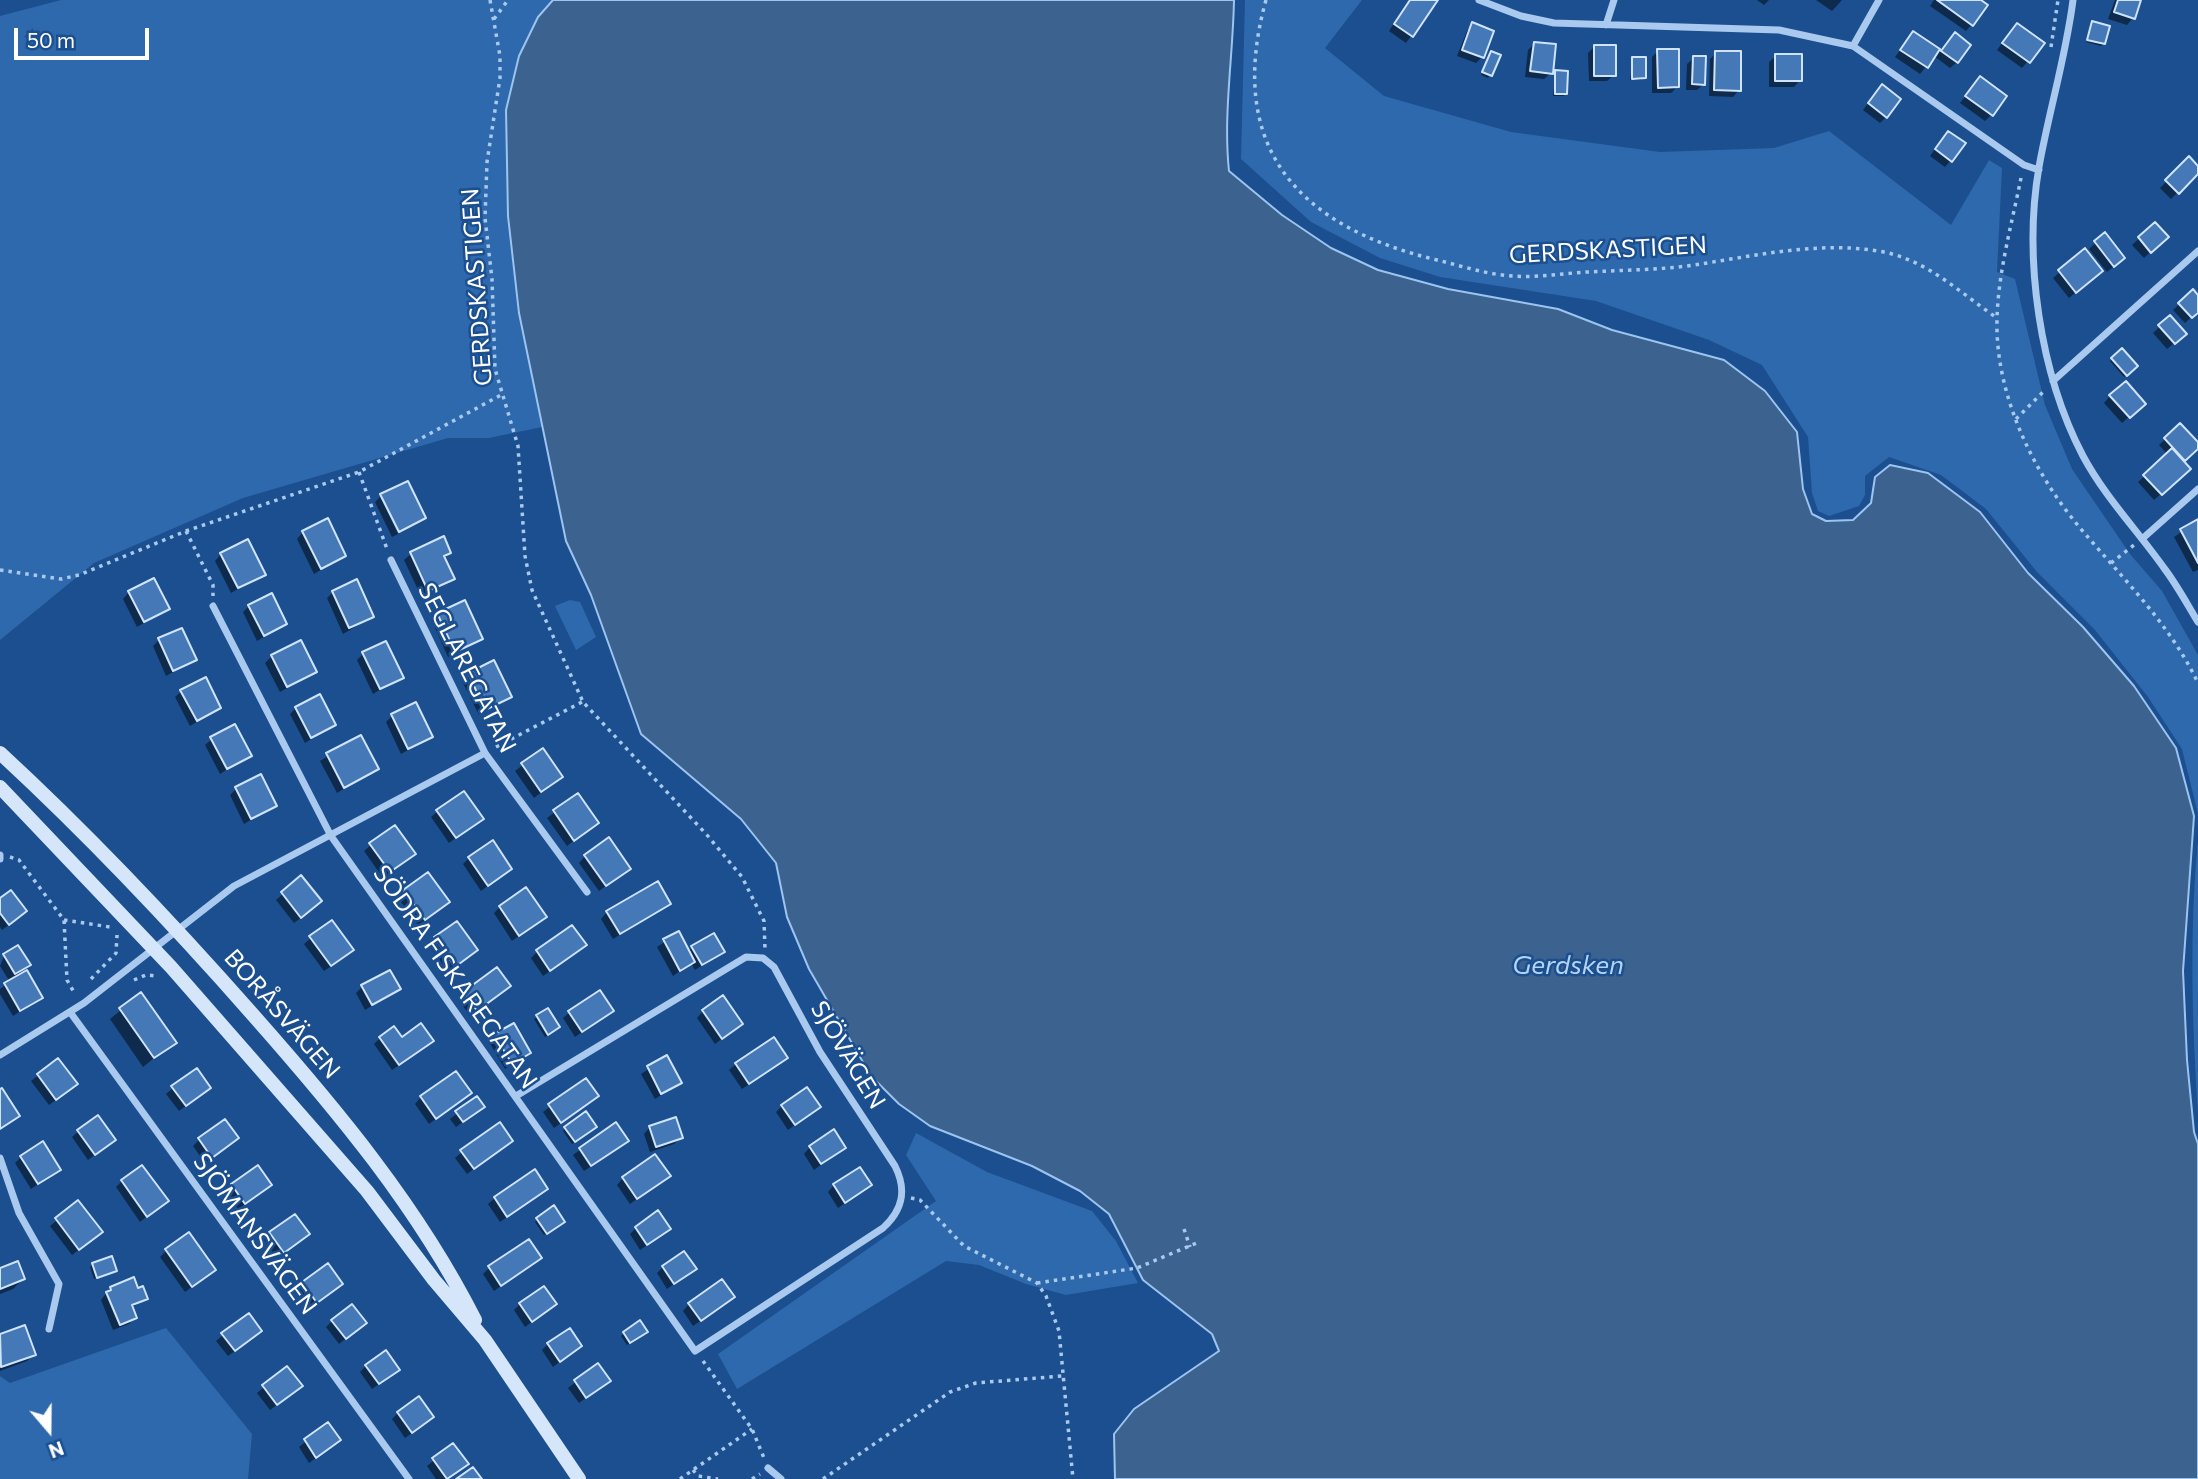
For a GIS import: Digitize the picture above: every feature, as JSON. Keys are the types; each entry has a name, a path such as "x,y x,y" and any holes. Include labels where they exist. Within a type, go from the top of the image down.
{"main road":[{"name":"BORÅSVÄGEN","path":"0,752 78,825 178,930 314,1085 386,1176 446,1263 485,1340"},
{"name":"BORÅSVÄGEN","path":"0,787 153,949 367,1191 433,1280 485,1340 579,1479"}],"street":[{"path":"1479,0 1521,16 1554,23 1779,30 1853,46 2024,165 2039,170"},
{"path":"1606,25 1614,0"},
{"path":"1853,46 1879,0"},
{"path":"2073,0 2039,170 2035,283 2053,381 2083,456 2108,497 2165,569 2198,622"},
{"path":"2053,381 2198,251"},
{"path":"2142,539 2198,489"},
{"name":"SEGLAREGATAN","path":"391,560 485,753 587,892"},
{"name":"SÖDRA FISKAREGATAN","path":"213,606 331,836 695,1351"},
{"path":"0,1055 84,1003 234,886 485,753"},
{"path":"516,1096 746,957 763,958"},
{"name":"SJÖVÄGEN","path":"763,958 774,967 827,1063 895,1166 900,1176 902,1196"},
{"name":"SJÖMANSVÄGEN","path":"70,1012 409,1479"},
{"path":"0,1158 19,1213 59,1284 48,1329"},
{"path":"695,1351 883,1228 895,1215 902,1196"},
{"path":"768,1468 781,1479"}],"path":[{"name":"GERDSKASTIGEN","path":"490,0 500,78 487,162 485,218 492,279 495,369 518,446 525,555 532,590 583,702 707,835 742,877 764,921 767,935 763,958"},
{"path":"494,19 509,0"},
{"name":"GERDSKASTIGEN","path":"1266,0 1258,30 1257,93 1260,121 1267,143 1284,176 1297,193 1316,209 1377,241 1410,253 1515,276 1654,269 1816,248 1878,251 1899,255 1926,268 1997,318"},
{"path":"2016,419 2053,381"},
{"path":"0,570 61,579 186,531 359,472 501,395"},
{"path":"359,472 391,560"},
{"path":"186,531 213,585 213,606"},
{"path":"2111,563 2142,539"},
{"path":"485,753 583,702"},
{"path":"0,857 19,860 64,920 67,980 84,1003"},
{"path":"64,920 115,929 119,939 116,953 88,982"},
{"path":"125,986 146,975 165,980"},
{"path":"65,1002 81,988"},
{"path":"902,1196 920,1200 964,1246 1037,1283 1137,1268 1199,1242"},
{"path":"1184,1230 1190,1247"},
{"path":"1037,1283 1056,1322 1073,1479"},
{"path":"695,1351 752,1429 768,1468"},
{"path":"822,1479 950,1392 976,1383 1062,1376"},
{"path":"680,1479 752,1429"},
{"path":"693,1470 698,1476 718,1479"}],"shaded area":[{"path":"61,0 553,0 538,17 506,110 508,216 513,265 519,313 542,427 489,438 448,438 243,498 94,563 0,640 0,16"},
{"path":"1245,0 1362,0 1325,48 1384,96 1511,132 1660,152 1774,148 1829,131 1951,225 1989,160 2002,168 1997,272 2015,279 2045,405 2072,469 2130,554 2162,591 2198,655 2198,814 2182,749 2148,697 2095,630 2037,572 1986,509 1941,475 1889,457 1865,476 1865,495 1859,506 1829,516 1818,511 1812,493 1808,437 1762,365 1709,340 1596,301 1440,277 1380,258 1311,222 1241,159"},
{"path":"570,600 580,602 596,637 576,650 555,606"},
{"path":"2198,840 2198,1115 2192,978"},
{"path":"916,1133 987,1172 1092,1211 1116,1241 1138,1283 1066,1295 1026,1284 979,1265 946,1261 737,1389 718,1354 936,1201 906,1155"},
{"path":"166,1328 252,1434 248,1479 0,1479 0,1376 10,1383"}],"water":[{"name":"Gerdsken","path":"553,0 1234,0 1228,107 1229,171 1282,215 1331,248 1378,270 1448,289 1558,309 1612,330 1724,360 1765,391 1797,432 1803,489 1812,514 1826,521 1853,520 1871,503 1875,477 1890,465 1928,473 1980,512 2028,573 2083,627 2134,686 2176,748 2194,816 2183,971 2187,1060 2194,1132 2198,1144 2198,1479 1115,1479 1114,1434 1134,1409 1219,1351 1212,1334 1143,1280 1109,1214 1080,1191 1032,1166 930,1126 899,1104 871,1076 809,969 787,917 776,863 741,819 641,734 591,595 566,541 519,313 508,216 506,110 519,56 538,17"}],"building":[{"path":"1410,0 1438,0 1413,37 1394,24"},
{"path":"1937,0 1981,0 1988,5 1973,26"},
{"path":"2118,0 2141,0 2135,19 2114,12"},
{"path":"2092,21 2110,26 2105,44 2087,40"},
{"path":"1472,22 1494,31 1484,58 1462,50"},
{"path":"2017,23 2045,43 2030,63 2002,43"},
{"path":"1913,31 1940,49 1928,68 1900,50"},
{"path":"1955,32 1971,45 1958,63 1941,51"},
{"path":"1534,42 1556,44 1553,74 1530,71"},
{"path":"1594,45 1616,45 1616,76 1594,76"},
{"path":"1657,49 1679,49 1679,87 1658,88"},
{"path":"1491,51 1501,55 1492,76 1482,72"},
{"path":"1715,51 1741,51 1741,91 1714,90"},
{"path":"1775,54 1802,54 1802,81 1775,81"},
{"path":"1693,56 1706,56 1705,85 1692,84"},
{"path":"1632,57 1646,57 1646,78 1632,79"},
{"path":"1555,70 1568,71 1567,94 1555,94"},
{"path":"1980,76 2007,96 1993,116 1965,96"},
{"path":"1882,84 1901,99 1887,118 1868,103"},
{"path":"1948,131 1966,143 1952,162 1935,149"},
{"path":"2189,156 2198,166 2198,174 2179,194 2165,180"},
{"path":"2155,222 2169,237 2151,253 2138,237"},
{"path":"2105,232 2125,258 2114,267 2094,241"},
{"path":"2085,248 2103,271 2076,293 2058,270"},
{"path":"2193,289 2198,295 2198,313 2192,318 2178,303"},
{"path":"2170,315 2187,334 2175,344 2158,325"},
{"path":"2122,348 2138,366 2127,376 2111,358"},
{"path":"2126,381 2146,404 2130,418 2109,395"},
{"path":"2180,423 2198,442 2198,449 2185,461 2164,438"},
{"path":"2172,448 2191,469 2162,495 2143,475"},
{"path":"408,481 426,518 399,532 380,494"},
{"path":"328,518 346,556 321,569 302,531"},
{"path":"2198,519 2198,563 2180,529"},
{"path":"444,536 451,553 444,556 455,579 428,591 410,552"},
{"path":"248,539 266,575 238,588 220,553"},
{"path":"154,578 170,609 144,622 128,591"},
{"path":"357,579 374,617 349,628 332,591"},
{"path":"272,593 287,624 264,636 248,605"},
{"path":"465,600 483,639 455,652 437,613"},
{"path":"182,628 197,660 173,671 158,638"},
{"path":"301,640 317,672 287,687 271,655"},
{"path":"386,641 404,678 380,689 362,652"},
{"path":"494,660 512,697 485,710 468,673"},
{"path":"206,677 221,708 197,721 180,690"},
{"path":"320,694 336,725 311,738 295,707"},
{"path":"416,702 433,737 408,749 391,714"},
{"path":"235,724 252,756 227,769 210,737"},
{"path":"361,735 379,769 344,788 326,753"},
{"path":"543,748 563,777 541,792 521,763"},
{"path":"261,774 277,806 251,819 235,787"},
{"path":"464,791 484,819 456,838 436,810"},
{"path":"578,793 599,823 574,841 553,810"},
{"path":"395,825 416,854 390,872 369,843"},
{"path":"609,837 631,869 606,886 584,855"},
{"path":"493,840 512,869 488,886 468,857"},
{"path":"428,872 450,902 425,920 403,890"},
{"path":"301,875 322,901 301,918 281,892"},
{"path":"658,881 671,904 620,934 606,911"},
{"path":"526,887 547,917 519,936 499,906"},
{"path":"11,890 27,911 9,925 0,913 0,898"},
{"path":"332,920 354,950 331,966 309,936"},
{"path":"457,921 478,950 455,967 434,937"},
{"path":"572,925 587,945 550,971 536,950"},
{"path":"679,931 695,962 680,971 663,939"},
{"path":"714,933 725,952 702,965 691,946"},
{"path":"18,945 31,965 15,974 3,954"},
{"path":"497,967 511,986 477,1011 463,992"},
{"path":"27,970 43,998 20,1011 4,983"},
{"path":"390,970 401,989 372,1005 361,985"},
{"path":"600,990 614,1011 582,1032 568,1011"},
{"path":"141,992 177,1043 154,1058 119,1008"},
{"path":"723,995 743,1024 722,1039 702,1010"},
{"path":"548,1008 560,1027 548,1035 536,1015"},
{"path":"421,1023 434,1041 399,1065 379,1037 394,1026 402,1037"},
{"path":"514,1023 531,1053 512,1064 494,1034"},
{"path":"774,1037 788,1058 749,1084 735,1063"},
{"path":"667,1055 682,1083 661,1094 647,1066"},
{"path":"58,1058 78,1084 56,1100 37,1074"},
{"path":"197,1068 211,1088 186,1106 171,1086"},
{"path":"456,1071 472,1093 436,1119 420,1096"},
{"path":"586,1078 599,1096 561,1123 548,1104"},
{"path":"807,1087 821,1107 795,1125 781,1105"},
{"path":"2,1088 20,1116 0,1129 0,1089"},
{"path":"477,1096 485,1107 463,1122 455,1111"},
{"path":"586,1111 597,1127 575,1142 564,1127"},
{"path":"98,1115 116,1140 95,1155 77,1130"},
{"path":"676,1117 683,1138 656,1147 649,1126"},
{"path":"225,1119 239,1138 212,1158 198,1138"},
{"path":"500,1122 513,1141 474,1169 460,1150"},
{"path":"616,1122 629,1141 591,1166 579,1148"},
{"path":"834,1129 846,1148 821,1164 809,1146"},
{"path":"43,1141 61,1170 38,1184 20,1156"},
{"path":"655,1154 671,1176 637,1199 622,1177"},
{"path":"142,1165 169,1201 147,1217 121,1180"},
{"path":"258,1165 272,1185 245,1204 231,1184"},
{"path":"860,1167 872,1185 845,1203 833,1184"},
{"path":"535,1169 548,1189 507,1217 494,1197"},
{"path":"78,1200 103,1232 79,1250 55,1218"},
{"path":"554,1205 565,1222 547,1234 536,1218"},
{"path":"658,1210 671,1229 647,1245 635,1227"},
{"path":"295,1214 310,1234 284,1253 269,1232"},
{"path":"189,1232 216,1270 192,1287 165,1249"},
{"path":"529,1239 542,1258 501,1286 488,1266"},
{"path":"684,1251 697,1269 674,1284 662,1266"},
{"path":"112,1256 117,1271 97,1278 92,1263"},
{"path":"18,1261 25,1279 0,1289 0,1268"},
{"path":"328,1263 343,1284 317,1303 302,1282"},
{"path":"134,1277 138,1288 143,1286 148,1299 132,1305 137,1318 120,1325 106,1292 111,1290 110,1287"},
{"path":"722,1279 735,1297 701,1321 688,1303"},
{"path":"544,1286 557,1304 532,1322 519,1303"},
{"path":"352,1304 367,1323 346,1339 331,1320"},
{"path":"249,1313 262,1331 235,1351 221,1333"},
{"path":"640,1320 648,1332 630,1343 623,1332"},
{"path":"25,1325 36,1355 1,1367 0,1334"},
{"path":"570,1328 582,1346 560,1362 547,1343"},
{"path":"386,1350 400,1370 379,1384 365,1365"},
{"path":"598,1363 611,1381 586,1398 574,1380"},
{"path":"287,1366 303,1386 277,1405 262,1385"},
{"path":"419,1396 434,1417 412,1433 397,1412"},
{"path":"328,1422 341,1440 316,1458 304,1439"},
{"path":"453,1443 469,1464 447,1479 432,1458"},
{"path":"473,1467 482,1479 456,1479"}]}
